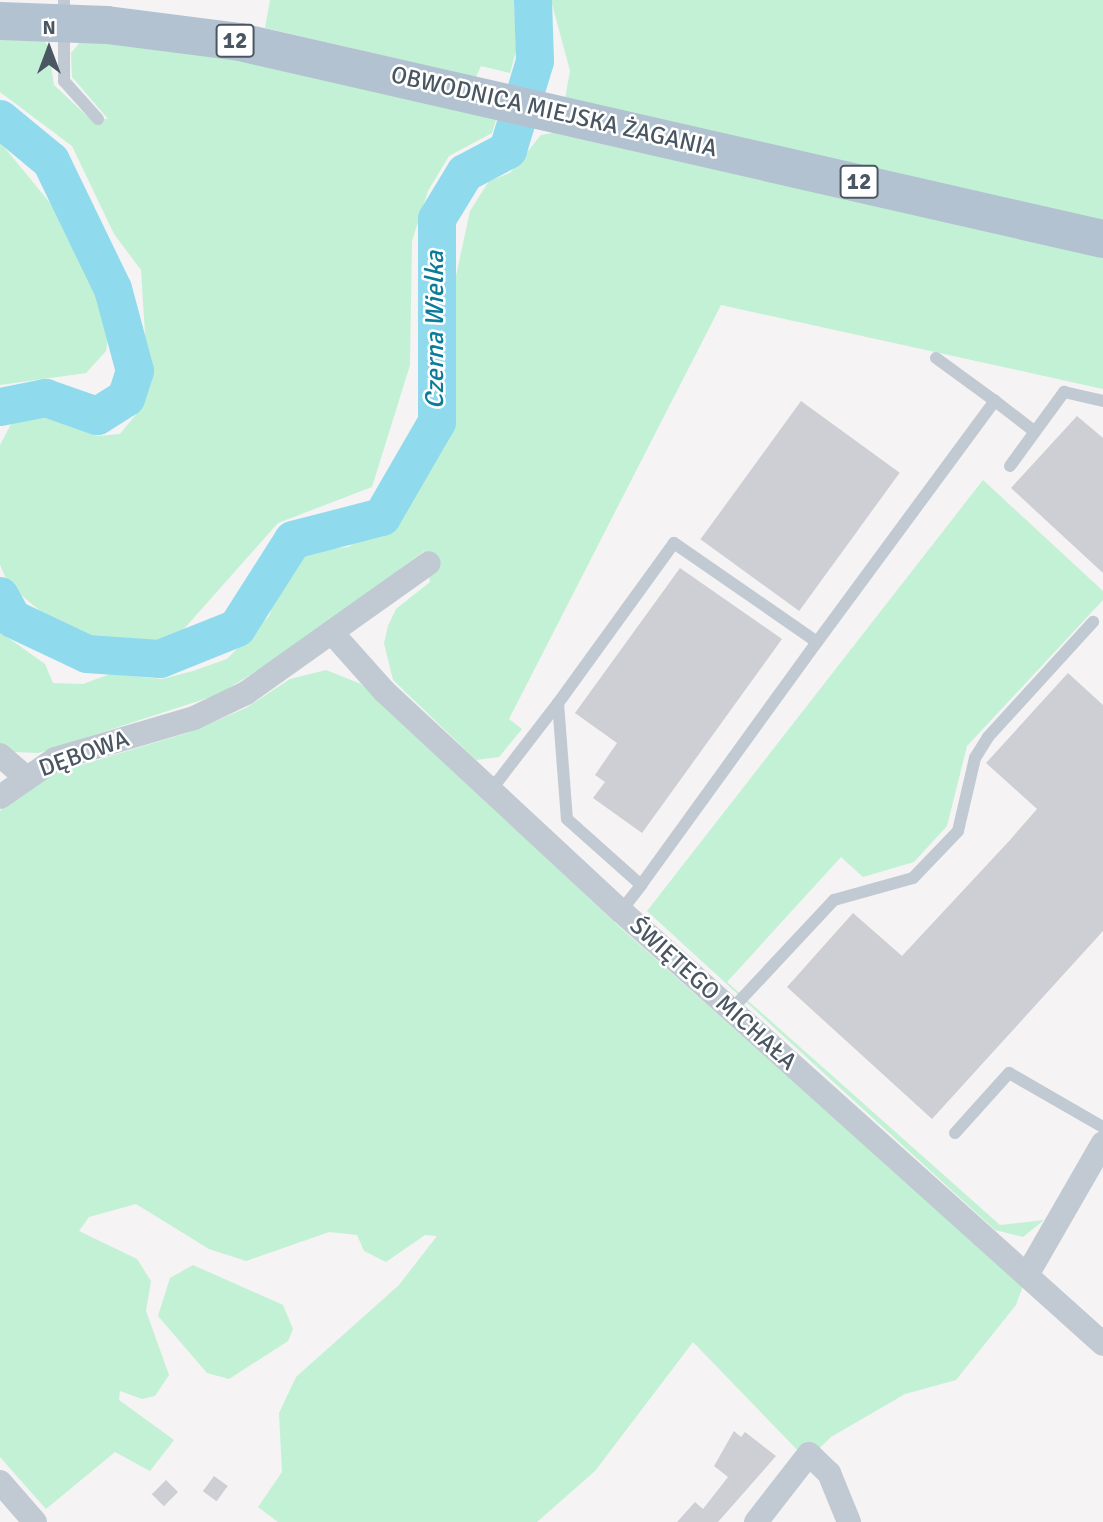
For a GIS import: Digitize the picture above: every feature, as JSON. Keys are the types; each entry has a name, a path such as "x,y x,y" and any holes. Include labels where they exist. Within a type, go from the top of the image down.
{"main road":[{"name":"OBWODNICA MIEJSKA ŻAGANIA","path":"0,22 63,11 240,42 465,91 1103,240"}],"street":[{"path":"334,635 429,563"},
{"name":"DĘBOWA","path":"0,797 24,776 68,754 175,724 246,693 334,635"},
{"name":"ŚWIĘTEGO MICHAŁA","path":"334,635 491,790 621,911 1103,1343"},
{"path":"0,755 24,776"},
{"path":"1027,1275 1103,1143"},
{"path":"756,1522 809,1454 829,1474 849,1522"},
{"path":"0,1482 35,1522"}],"lane":[{"path":"63,11 64,81 98,120"},
{"path":"936,358 1034,431"},
{"path":"1010,466 1064,392 1103,401"},
{"path":"621,911 995,401"},
{"path":"491,790 674,543 817,642"},
{"path":"731,1010 834,900 913,878 958,831 975,758 988,737 1093,622"},
{"path":"558,703 567,819 641,885"},
{"path":"956,1133 1009,1073 1103,1128"}],"green space":[{"path":"270,0 514,0 516,51 510,73 481,66 476,77 265,28"},
{"path":"551,0 1103,0 1103,226 565,99 570,71"},
{"path":"0,33 38,36 48,45 54,85 89,118 108,119 72,77 71,53 81,41 182,44 498,114 492,133 449,156 428,191 412,241 410,365 372,487 278,523 175,639 113,642 63,630 9,585 0,565 0,445 11,424 37,414 97,436 120,434 142,407 147,365 141,270 114,234 72,146 0,92"},
{"path":"553,133 1103,257 1103,389 721,305 509,719 522,729 499,757 476,760 393,680 384,643 388,626 396,609 430,582 424,551 288,652 217,695 38,753 14,752 0,743 0,632 45,664 53,683 83,684 110,674 162,679 193,671 227,659 269,616 290,564 312,551 348,547 391,525 441,447 451,394 450,304 470,211 489,181 510,173 541,135"},
{"path":"0,142 64,220 99,290 109,333 106,351 86,373 0,385"},
{"path":"983,480 1103,591 1103,600 967,746 947,826 914,862 863,877 841,857 727,982 1000,1225 1044,1220 1023,1237 995,1230 647,911"},
{"path":"326,670 361,684 623,930 1023,1286 1016,1305 956,1380 905,1394 831,1437 807,1460 693,1342 595,1471 537,1522 278,1522 258,1507 282,1472 279,1413 296,1377 399,1285 437,1236 425,1235 386,1262 364,1251 357,1235 329,1232 246,1261 209,1249 136,1204 89,1217 79,1231 137,1259 151,1281 146,1311 169,1375 155,1396 142,1399 120,1391 119,1400 174,1440 150,1471 115,1452 46,1509 22,1482 0,1457 0,811 20,790 51,774 187,733 246,708 290,679"},
{"path":"193,1265 283,1305 293,1329 288,1341 229,1379 207,1373 158,1316 170,1278"}],"building":[{"path":"801,401 900,473 799,611 700,539"},
{"path":"1077,416 1103,438 1103,573 1011,488"},
{"path":"680,568 782,639 642,833 593,798 605,782 595,775 617,743 575,713"},
{"path":"1068,673 1103,705 1103,931 932,1119 787,987 853,913 902,956 1010,840 1037,809 986,763"},
{"path":"734,1431 741,1437 745,1432 776,1456 718,1522 677,1522 695,1502 703,1509 728,1477 714,1466"},
{"path":"214,1476 228,1486 217,1501 203,1491"},
{"path":"166,1480 178,1492 164,1506 152,1494"}],"waterway":[{"name":"Czerna Wielka","path":"0,596 13,619 87,654 160,659 237,628 293,540 382,517 437,422 437,219 465,173 508,150 535,61 533,0"},
{"name":"Czerna Wielka","path":"0,119 51,161 113,289 135,371 126,398 97,416 46,398 0,407"}]}
